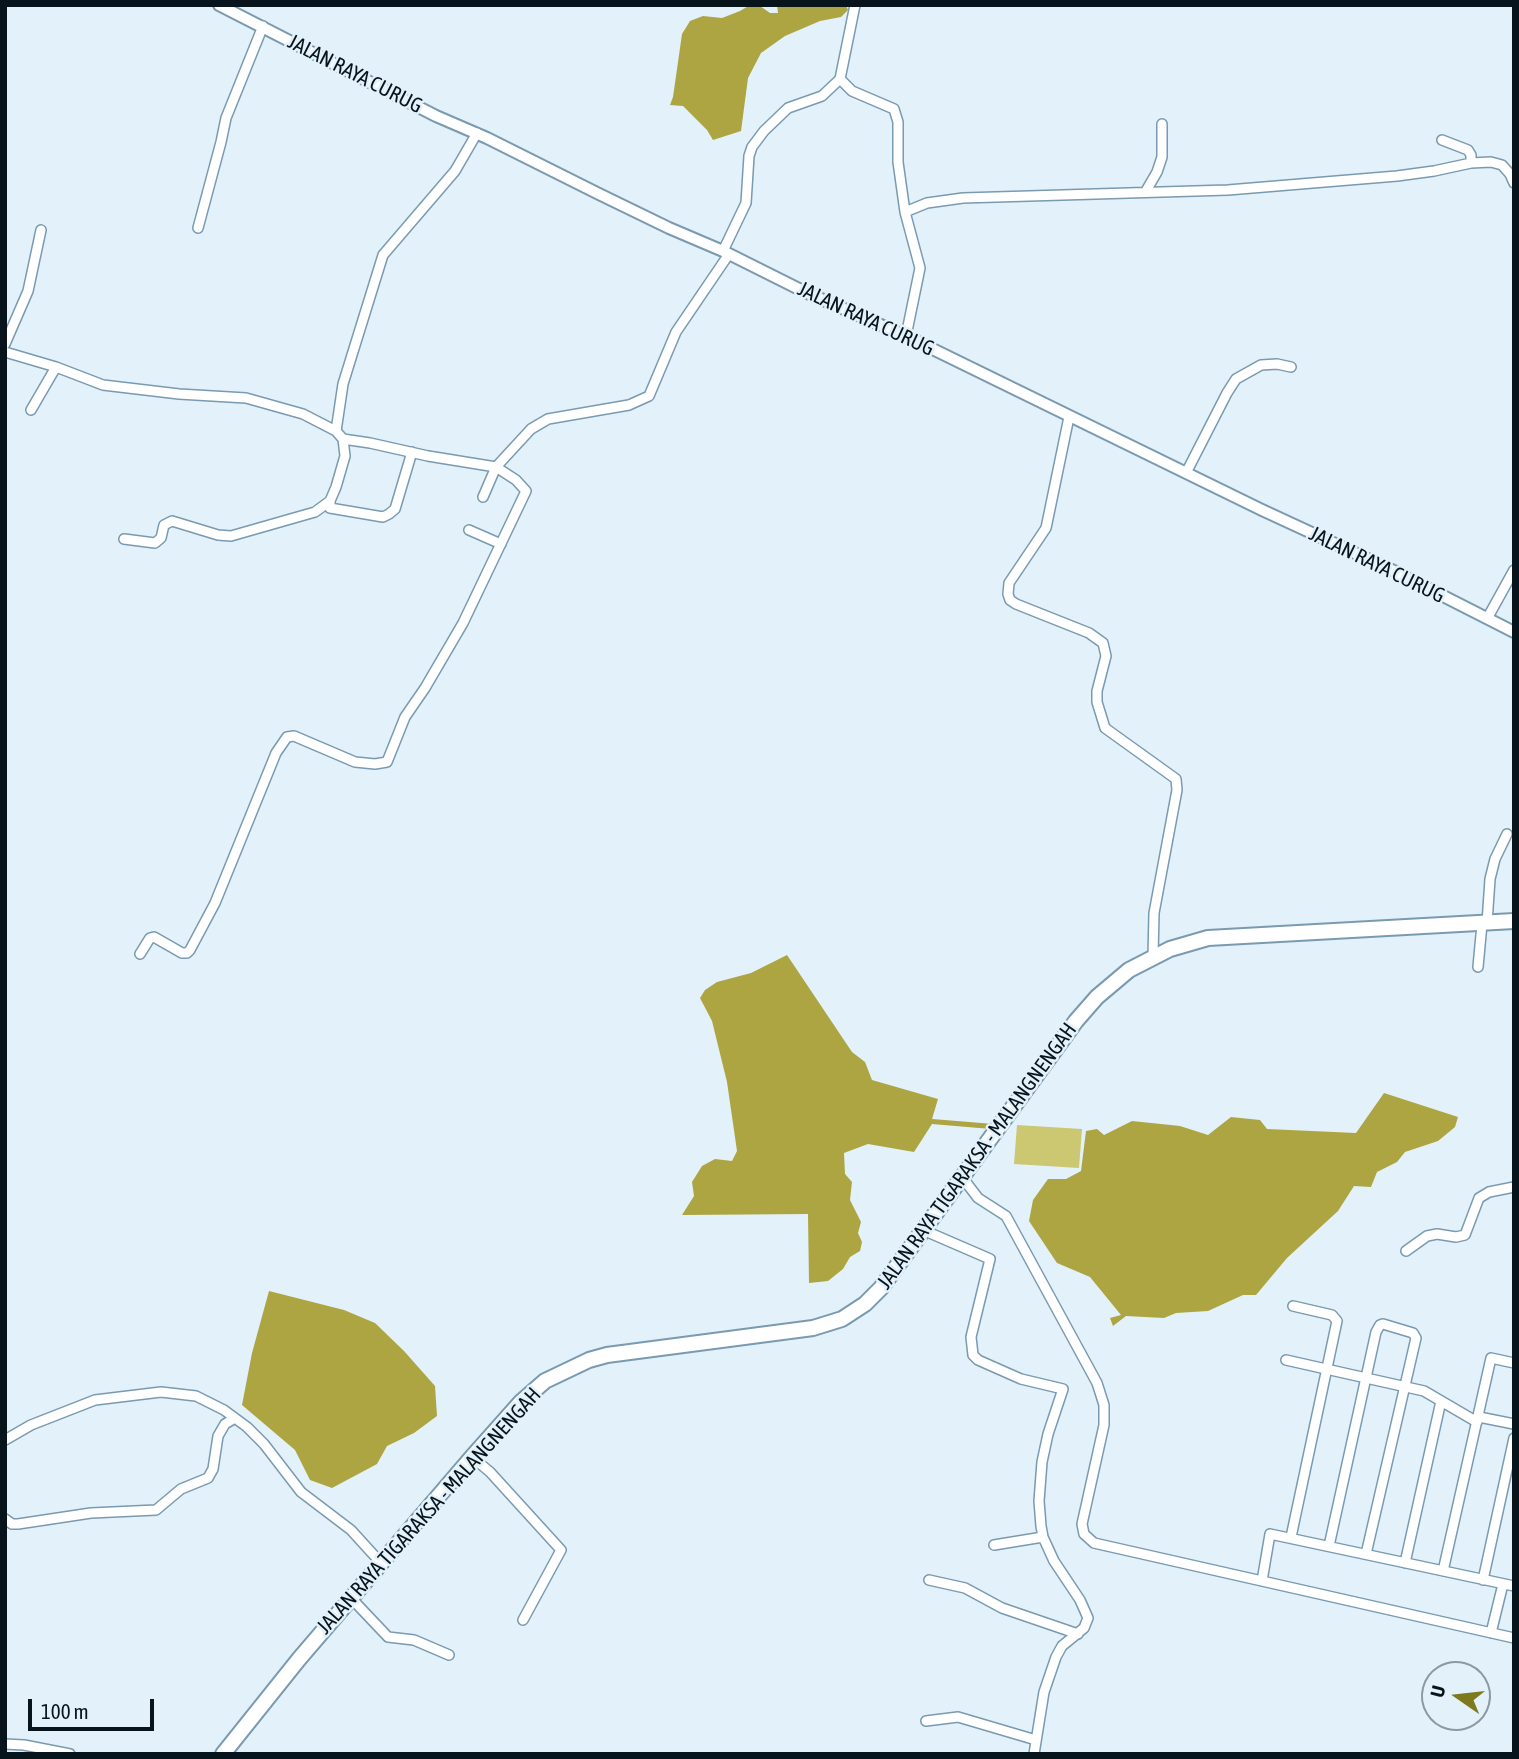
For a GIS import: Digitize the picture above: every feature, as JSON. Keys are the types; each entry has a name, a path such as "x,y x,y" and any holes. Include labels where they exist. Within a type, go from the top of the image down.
{"main road":[{"name":"JALAN RAYA TIGARAKSA - MALANGNENGAH","path":"223,1754 351,1598 532,1391 556,1375 589,1360 618,1352 813,1328 842,1319 873,1297 1086,1009 1111,983 1153,956 1208,938 1514,921"}],"street":[{"name":"JALAN RAYA CURUG","path":"219,5 436,116 805,292 906,336 1069,417 1394,571 1514,632"},
{"path":"483,497 496,467 531,429 548,419 629,405 649,396 676,332 726,252 746,203 752,147 788,108 822,96 840,79 855,5"},
{"path":"198,228 226,118 263,26"},
{"path":"840,79 852,91 894,109 898,122 898,162 905,212 920,268 906,336"},
{"path":"1146,191 1162,157 1162,124"},
{"path":"336,431 343,384 383,255 455,171 477,134"},
{"path":"1442,140 1468,150 1471,163"},
{"path":"905,212 927,202 963,198 1228,190 1397,176 1491,162 1502,166 1514,183"},
{"path":"5,344 28,291 41,230"},
{"path":"5,352 103,385 259,401 303,414 336,431 343,439 345,456 330,508 383,517 389,514 395,509 412,452"},
{"path":"1186,473 1236,379 1261,365 1292,367"},
{"path":"32,410 56,367"},
{"path":"1069,417 1046,528 1009,583 1008,594 1010,600 1016,604 1089,633 1103,643 1106,656 1097,691 1097,702 1105,728 1176,779 1177,790 1154,913 1153,956"},
{"path":"140,954 148,940 154,937 182,953 190,950 215,903 276,753 287,737 294,736 355,762 387,762 405,717 463,623 524,499 526,491 516,480 496,467 343,439"},
{"path":"124,539 155,543 160,538 164,524 172,521 218,535 231,536 314,512 330,501"},
{"path":"469,530 500,544"},
{"path":"1488,617 1514,570"},
{"path":"1478,967 1494,859 1507,834"},
{"path":"962,1177 978,1198 1006,1216 1104,1405 1104,1425 1082,1524 1084,1534 1094,1543 1514,1638"},
{"path":"1406,1251 1427,1236 1437,1234 1456,1237 1465,1234 1479,1198 1489,1192 1514,1187"},
{"path":"923,1230 990,1259 971,1337 970,1347 978,1360 1021,1380 1063,1389 1045,1442 1038,1501 1043,1537 1060,1572 1088,1615 1086,1625 1062,1646 1056,1657 1044,1692 1034,1754"},
{"path":"1291,1537 1336,1318 1293,1307"},
{"path":"1329,1546 1376,1332 1383,1324 1416,1335 1366,1554"},
{"path":"1443,1571 1491,1358 1514,1363"},
{"path":"1286,1360 1424,1391 1478,1419 1514,1424"},
{"path":"5,1440 31,1425 82,1404 105,1398 160,1392 196,1396 234,1418 264,1444 301,1492 351,1530 381,1563"},
{"path":"1405,1563 1441,1401"},
{"path":"5,1519 12,1524 18,1524 91,1513 148,1511 159,1508 181,1489 208,1478 213,1469 218,1436 225,1424 234,1418"},
{"path":"1483,1580 1514,1438"},
{"path":"472,1457 490,1472 561,1550 523,1620"},
{"path":"1262,1581 1270,1534 1514,1586"},
{"path":"994,1545 1043,1537"},
{"path":"929,1580 965,1588 1002,1608 1078,1634"},
{"path":"1490,1633 1503,1584"},
{"path":"351,1598 388,1637 414,1640 449,1655"},
{"path":"926,1721 958,1717 1036,1740"},
{"path":"5,1744 70,1754"}],"shaded area":[{"path":"750,5 760,6 770,13 778,13 777,5 846,5 848,10 841,17 820,21 785,36 761,53 748,78 741,131 713,140 707,130 683,106 670,105 682,34 690,21 703,16 722,18"},
{"path":"787,955 852,1052 865,1062 872,1080 938,1099 932,1119 994,1124 991,1129 932,1124 914,1152 868,1144 844,1153 845,1174 852,1182 850,1200 861,1222 858,1233 862,1242 860,1251 850,1257 843,1269 828,1281 809,1283 808,1214 682,1215 694,1196 692,1182 702,1166 715,1159 732,1161 737,1151 727,1082 712,1021 700,998 705,990 717,982 751,973"},
{"path":"1384,1093 1458,1117 1455,1127 1438,1141 1405,1152 1397,1162 1377,1172 1371,1187 1354,1186 1338,1211 1287,1258 1256,1295 1243,1295 1208,1311 1176,1313 1164,1318 1126,1316 1113,1326 1110,1318 1121,1315 1090,1277 1057,1263 1029,1221 1033,1200 1048,1179 1066,1179 1081,1171 1086,1131 1097,1129 1104,1135 1132,1121 1180,1126 1208,1135 1231,1117 1260,1120 1267,1129 1356,1133"},
{"path":"1017,1125 1082,1129 1079,1168 1014,1164"},
{"path":"269,1291 344,1310 375,1323 435,1386 437,1416 414,1433 387,1446 377,1464 332,1488 310,1480 295,1450 242,1405 252,1353"}]}
